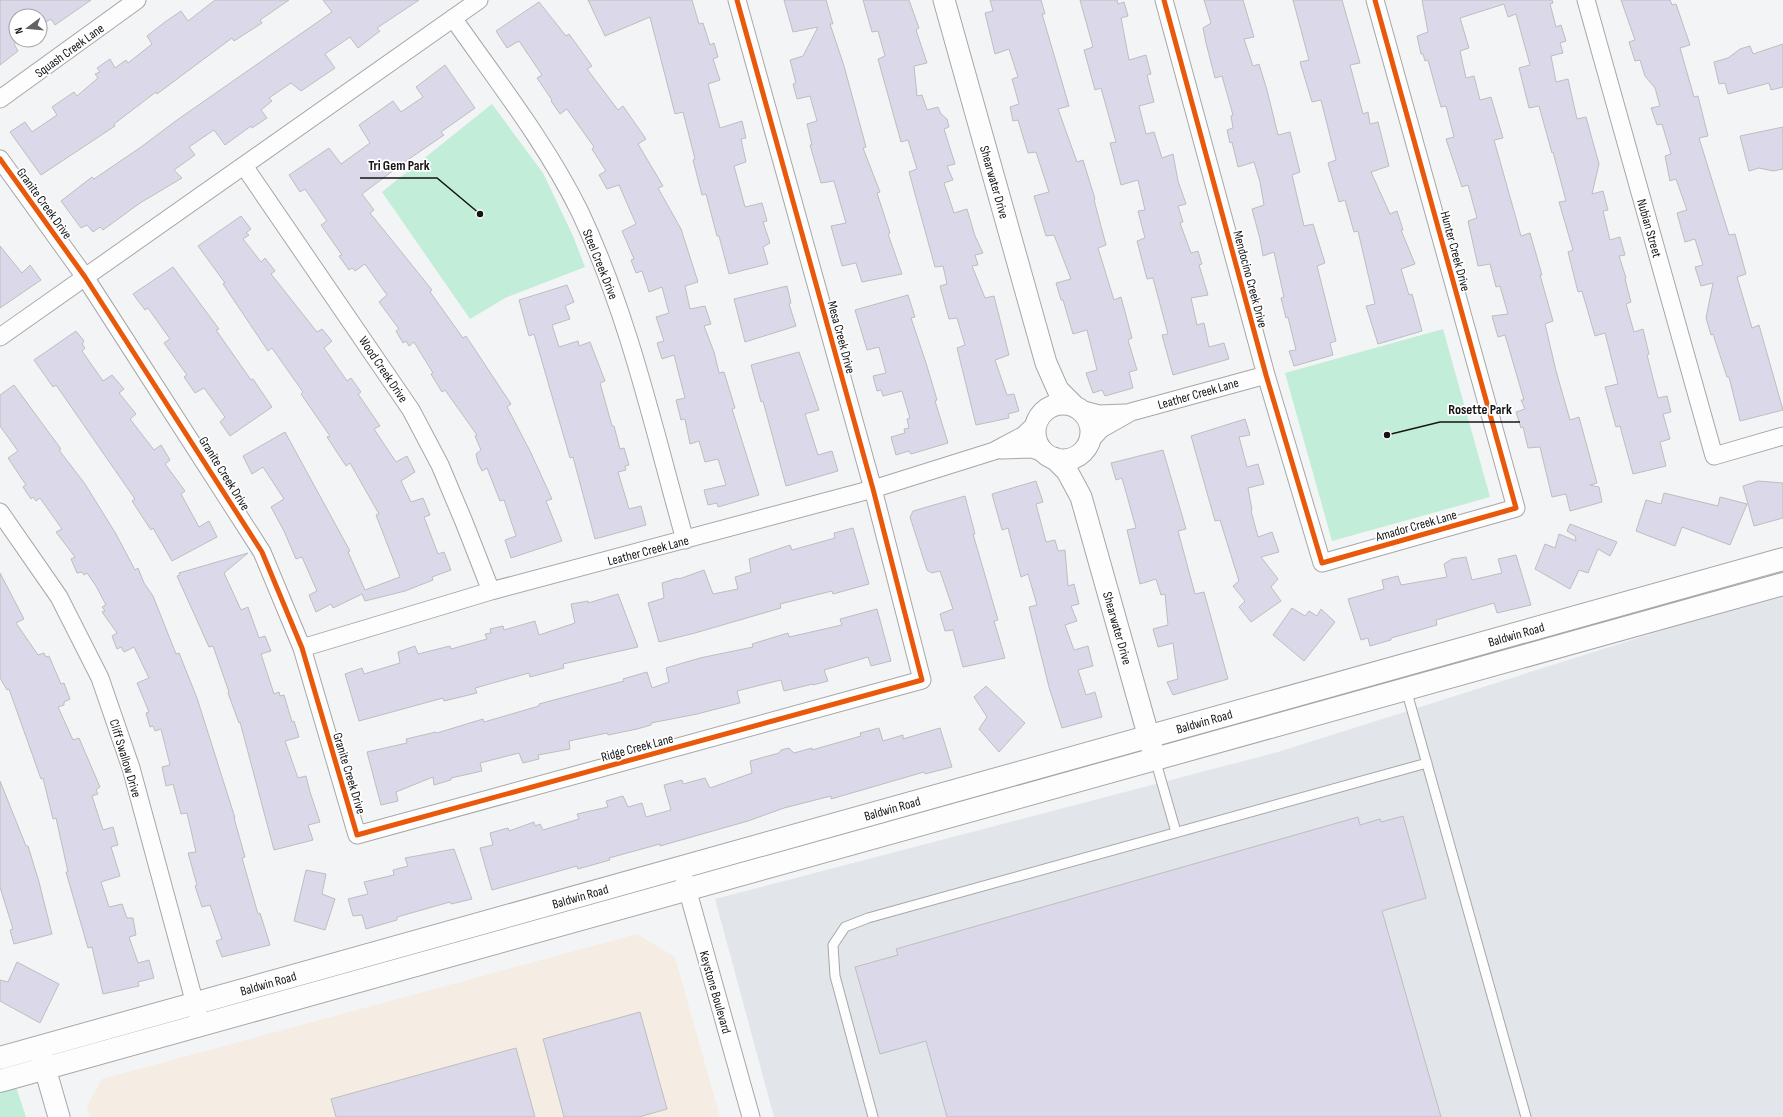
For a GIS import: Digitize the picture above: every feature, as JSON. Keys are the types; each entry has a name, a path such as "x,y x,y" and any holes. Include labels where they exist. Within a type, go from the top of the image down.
{"main road":[{"name":"Baldwin Road","path":"0,1058 1783,559"},
{"name":"Baldwin Road","path":"0,1081 1783,584"}],"street":[{"name":"Squash Creek Lane","path":"0,99 137,0"},
{"path":"0,337 480,0"},
{"name":"Mesa Creek Drive","path":"737,0 873,489 922,680"},
{"name":"Shearwater Drive","path":"944,0 1046,363 1058,390 1077,407"},
{"name":"Mendocino Creek Drive","path":"1164,0 1266,374 1322,563"},
{"name":"Hunter Creek Drive","path":"1375,0 1516,508"},
{"name":"Nubian Street","path":"1586,0 1714,456 1783,436"},
{"name":"Steel Creek Drive","path":"453,18 552,161 580,212 619,307 686,540"},
{"name":"Granite Creek Drive","path":"0,159 85,277 262,552 302,648 358,835"},
{"name":"Wood Creek Drive","path":"244,166 411,410 440,465 491,591"},
{"name":"Shearwater Drive","path":"1039,418 1045,394 1046,363"},
{"name":"Leather Creek Lane","path":"1077,407 1099,414 1131,412 1266,374"},
{"path":"1064,403 1077,407 1086,416 1090,424 1092,432 1088,445 1079,455 1071,459 1062,460 1050,456 1040,448 1036,440 1035,431 1039,418 1047,408 1055,404 1064,403"},
{"name":"Leather Creek Lane","path":"1088,445 1101,429 1131,412"},
{"name":"Leather Creek Lane","path":"302,648 491,591 873,489 994,451 1024,435 1039,418"},
{"name":"Shearwater Drive","path":"1081,497 1080,466 1088,445"},
{"name":"Leather Creek Lane","path":"994,451 1032,449 1050,456"},
{"name":"Shearwater Drive","path":"1050,456 1067,471 1081,497 1155,759"},
{"name":"Amador Creek Lane","path":"1322,563 1516,508"},
{"name":"Cliff Swallow Drive","path":"0,512 59,598 100,678 131,768 200,1025"},
{"name":"Ridge Creek Lane","path":"358,835 922,680"},
{"name":"Keystone Boulevard","path":"681,867 751,1117"},
{"path":"39,1047 59,1117"}],"lane":[{"path":"1406,689 1526,1117"},
{"path":"1155,759 1176,832"},
{"path":"873,1117 835,976 833,945 845,926 868,918 1427,763"}],"shaded area":[{"path":"1783,592 1783,1117 774,1117 715,899 1278,752"},
{"path":"637,934 675,957 720,1117 90,1117 87,1106 102,1079"}],"green space":[{"path":"492,104 543,173 573,236 585,267 505,298 470,319 382,192"},
{"path":"1443,329 1490,497 1332,541 1285,373"},
{"path":"11,1072 26,1117 0,1117 0,1075"}],"building":[{"path":"0,0 91,0 55,25 51,19 48,21 48,8 8,8 8,48 16,48 18,51 0,65"},
{"path":"215,0 289,0 260,20 262,23 234,41 232,38 157,94 156,92 114,124 115,126 41,175 10,132 25,122 32,132 57,115 52,107 74,92 77,96 98,78 95,74 100,72 97,68 110,59 115,68 126,60 128,63 152,44 147,36 165,22 181,11 188,21"},
{"path":"323,0 419,0 377,28 380,31 358,48 350,37 325,54 335,68 301,91 291,83 269,98 272,101 261,110 267,118 252,128 251,126 225,145 214,130 189,147 195,155 174,170 182,178 140,203 103,230 100,227 93,232 87,225 81,228 61,201 92,177 94,179 141,147 177,120 332,12"},
{"path":"588,0 692,0 699,24 703,23 710,45 714,43 718,57 713,59 720,80 708,84 720,128 742,121 746,138 741,139 746,162 734,166 745,207 762,203 767,221 763,222 770,243 763,247 768,264 729,274 706,194 702,195 693,160 695,159 683,112 675,114 650,17 605,36"},
{"path":"784,0 826,0 833,24 830,24 844,66 866,147 863,148 880,192 877,193 890,233 888,234 902,274 862,282 856,263 842,266 831,226 846,223 834,181 821,183 810,145 812,145 807,124 817,121 810,96 797,99 793,84 796,83 790,60 803,56 818,27 793,32"},
{"path":"863,0 909,0 919,28 916,30 927,63 914,66 917,96 922,95 927,110 938,107 941,114 947,119 949,127 944,129 955,164 947,166 953,180 944,183 954,213 967,209 975,236 983,253 975,255 978,265 972,266 985,298 994,296 1009,355 995,360 1007,395 1014,394 1019,411 1008,414 1009,418 976,425 957,348 965,345 957,318 949,319 940,286 947,284 943,266 935,267 909,172 917,169 908,140 901,142 878,59 885,56 878,31 872,32"},
{"path":"990,0 1041,0 1045,14 1042,14 1069,106 1058,109 1077,162 1083,160 1095,199 1094,200 1106,245 1098,248 1114,300 1121,297 1132,338 1128,340 1137,370 1129,372 1133,388 1105,396 1102,390 1093,393 1086,373 1097,370 1087,330 1073,334 1063,300 1061,300 1056,283 1071,279 1054,235 1046,236 1034,196 1049,192 1036,152 1028,153 1018,120 1013,121 1010,107 1019,104 1012,79 1018,77 1009,49 995,54 985,13 993,11"},
{"path":"1080,0 1117,0 1118,4 1124,2 1128,16 1121,18 1129,60 1146,55 1151,74 1147,75 1154,102 1139,106 1146,134 1154,132 1162,158 1173,154 1178,181 1186,204 1178,206 1183,222 1180,223 1191,253 1198,251 1202,264 1199,265 1208,295 1191,298 1197,325 1204,323 1209,347 1224,343 1229,359 1173,375 1162,335 1168,334 1153,278 1147,279 1137,241 1145,238 1138,211 1145,210 1138,180 1121,185 1110,143 1116,142 1101,88 1095,90 1084,50 1093,47"},
{"path":"1204,0 1243,0 1254,37 1244,39 1253,66 1259,64 1278,135 1290,132 1300,172 1292,175 1304,226 1313,224 1325,263 1317,266 1336,341 1330,343 1333,355 1294,366 1289,351 1296,350 1288,317 1286,318 1281,298 1284,297 1274,252 1263,256 1252,209 1264,205 1260,182 1254,162 1238,167 1232,142 1230,143 1227,130 1233,128 1231,116 1233,115 1222,76 1215,78 1206,43 1203,28 1211,23"},
{"path":"1293,0 1342,0 1360,63 1350,65 1363,114 1368,112 1370,124 1378,122 1389,166 1371,172 1390,214 1397,211 1403,230 1401,230 1415,264 1401,269 1409,295 1412,294 1422,331 1378,344 1366,306 1375,304 1358,231 1354,232 1345,200 1339,202 1328,163 1336,160 1321,100 1312,102 1300,62 1309,60"},
{"path":"1422,0 1552,0 1553,3 1550,4 1556,27 1561,25 1566,41 1560,43 1563,53 1551,56 1556,82 1568,79 1577,119 1586,117 1599,164 1592,194 1603,191 1608,210 1603,211 1610,240 1620,237 1625,255 1619,256 1626,278 1631,302 1626,304 1634,332 1643,329 1649,354 1647,355 1658,398 1667,396 1671,412 1663,414 1670,439 1660,442 1666,466 1633,474 1620,426 1616,427 1605,387 1618,384 1605,333 1595,336 1582,291 1578,292 1568,252 1573,250 1559,202 1566,201 1539,106 1529,108 1519,68 1530,65 1516,14 1508,17 1504,4 1460,18 1469,48 1460,51 1466,78 1474,76 1480,100 1491,97 1503,138 1494,140 1521,236 1530,233 1553,321 1545,324 1556,371 1570,420 1579,417 1597,483 1590,485 1599,487 1602,502 1570,511 1566,494 1552,497 1540,447 1528,448 1523,427 1521,428 1516,412 1525,409 1521,400 1524,400 1505,335 1498,337 1492,316 1508,314 1500,286 1496,287 1490,264 1478,266 1468,221 1477,218 1468,185 1462,187 1446,139 1454,137 1446,106 1441,107 1428,60 1425,61 1423,54 1421,54 1417,36 1428,32"},
{"path":"1621,0 1670,0 1672,5 1676,4 1690,45 1680,48 1694,97 1698,96 1708,136 1699,138 1729,235 1735,234 1746,274 1737,277 1752,328 1759,325 1783,410 1740,421 1729,377 1727,377 1713,334 1711,335 1706,318 1713,283 1701,286 1695,267 1703,265 1695,239 1685,242 1677,213 1687,210 1676,179 1670,181 1665,156 1671,154 1662,124 1657,125 1651,108 1660,106 1655,88 1645,76 1640,60 1635,61 1629,42 1635,40"},
{"path":"539,2 566,36 569,34 592,66 587,69 618,110 623,106 646,139 638,144 663,186 658,188 681,229 698,282 685,286 690,309 705,306 711,324 704,326 714,352 719,373 724,372 735,408 732,409 759,495 718,507 717,503 708,505 704,490 726,485 718,459 705,462 699,441 690,444 685,419 681,420 676,400 685,398 674,355 662,359 657,343 664,341 656,317 669,313 662,287 649,292 642,271 636,273 631,260 634,259 622,231 636,224 619,185 607,189 599,175 606,171 592,149 594,147 567,109 560,114 537,78 542,75 519,41 507,48 496,31"},
{"path":"1783,44 1783,87 1771,90 1769,83 1728,94 1725,83 1719,84 1714,62 1728,58 1740,49 1750,46 1753,54"},
{"path":"445,65 475,108 441,132 444,135 362,194 374,210 370,213 432,290 430,292 463,338 466,336 511,404 507,407 530,451 552,499 546,501 562,541 511,558 505,540 516,536 504,500 500,501 487,468 482,471 478,463 476,454 481,450 475,436 477,435 445,390 442,392 431,374 433,373 414,342 409,346 406,341 403,343 396,331 399,329 379,302 387,295 365,264 355,271 352,268 349,270 339,256 342,255 321,225 327,221 305,189 300,192 289,175 329,148 341,164 370,143 359,125 393,101 401,112 423,97 416,87"},
{"path":"1783,127 1783,169 1773,171 1759,168 1749,171 1740,136"},
{"path":"241,216 251,229 246,233 249,235 243,239 261,262 265,258 275,271 271,274 317,332 322,329 332,341 324,348 347,381 351,378 361,392 358,394 380,426 374,429 396,462 407,456 415,472 401,481 411,502 423,498 430,515 424,517 438,554 444,552 451,570 432,577 433,580 405,591 365,601 362,594 333,608 331,604 316,612 309,595 317,591 302,557 296,559 284,531 271,507 284,499 263,467 252,474 243,456 285,432 350,551 348,552 365,590 400,577 376,515 379,514 350,463 346,466 327,437 330,436 301,394 303,392 272,348 268,351 223,284 225,283 198,246"},
{"path":"0,246 22,273 30,265 41,280 0,308"},
{"path":"173,267 219,329 216,330 272,407 230,436 220,422 225,417 204,388 195,393 184,377 187,375 164,343 170,339 148,308 145,310 133,294"},
{"path":"567,285 574,302 565,306 570,319 552,325 559,347 578,341 579,346 590,342 605,381 600,383 612,426 614,426 620,449 624,448 629,465 625,466 626,470 618,472 629,509 641,506 646,525 595,539 573,457 570,458 534,334 529,336 519,300"},
{"path":"787,286 791,303 789,304 796,326 745,342 734,299"},
{"path":"908,295 915,317 911,318 937,400 935,401 948,443 911,454 909,451 896,455 891,437 905,433 904,429 909,428 907,419 910,418 902,391 883,396 881,390 877,391 873,376 886,373 879,347 867,350 855,310"},
{"path":"76,331 84,341 82,344 85,348 82,351 103,381 112,375 124,389 119,393 136,414 130,419 154,450 161,445 170,460 165,464 185,491 181,494 199,527 209,521 217,537 172,561 153,528 151,530 132,501 135,499 56,385 53,387 34,360"},
{"path":"799,352 819,410 805,414 818,455 832,451 838,471 786,486 763,401 761,402 751,365"},
{"path":"14,385 61,449 59,450 85,484 116,534 135,570 138,568 144,583 153,596 176,654 179,653 197,698 235,818 245,857 242,858 258,914 260,913 270,945 222,957 216,941 222,939 210,905 202,907 195,886 197,885 188,853 196,852 187,813 181,814 173,784 166,786 162,767 170,765 161,729 155,731 153,726 150,727 146,713 149,712 137,683 149,678 134,647 124,652 121,647 117,649 112,636 117,633 102,612 105,611 102,607 106,605 96,586 87,573 84,575 82,572 77,573 71,559 75,557 56,532 62,529 40,498 36,501 33,497 31,499 23,487 26,485 8,458 18,451 0,426 0,395"},
{"path":"1245,419 1250,435 1239,437 1247,467 1258,464 1264,484 1248,488 1251,511 1258,537 1272,532 1279,552 1261,557 1278,579 1271,587 1281,601 1251,622 1239,607 1245,601 1233,586 1239,581 1220,520 1215,521 1191,436"},
{"path":"1163,450 1186,529 1178,531 1195,594 1204,592 1228,679 1173,695 1167,682 1178,679 1173,643 1158,647 1153,629 1168,625 1165,594 1161,595 1156,579 1140,584 1127,530 1136,528 1122,478 1116,480 1111,463"},
{"path":"1036,481 1043,502 1036,504 1046,542 1055,540 1058,551 1065,550 1068,586 1074,584 1079,604 1071,606 1077,621 1065,625 1074,650 1088,646 1093,666 1078,670 1086,695 1095,692 1102,717 1062,728 1049,687 1029,607 1037,605 1028,574 1021,577 1008,528 1002,530 992,494"},
{"path":"1758,481 1783,483 1783,518 1754,526 1743,486"},
{"path":"1664,493 1718,506 1720,497 1747,504 1730,545 1682,527 1675,546 1636,531 1646,500 1661,504"},
{"path":"965,496 975,534 973,534 998,620 994,621 1005,658 963,667 953,630 945,631 940,614 953,609 940,571 932,573 927,570 910,517 913,511"},
{"path":"1570,524 1617,542 1610,556 1598,549 1588,573 1579,570 1570,589 1535,569 1545,544 1555,548 1559,534 1576,541 1575,536 1567,531"},
{"path":"853,528 869,584 833,594 832,591 780,604 781,608 659,642 648,603 664,598 662,583 678,578 679,579 704,570 713,594 738,589 735,577 751,572 749,559 790,545 792,550 835,538 834,533"},
{"path":"248,553 224,573 241,610 248,607 259,638 265,636 271,651 261,654 274,694 279,692 280,696 284,695 292,722 294,721 299,737 285,741 298,778 306,776 320,822 308,825 313,840 274,850 240,722 239,723 228,693 229,692 213,646 209,647 177,576 180,575 179,573"},
{"path":"1516,555 1531,605 1497,613 1494,603 1436,620 1437,625 1391,638 1391,640 1370,646 1368,638 1361,640 1348,599 1384,589 1382,580 1398,576 1401,585 1447,577 1444,564 1452,559 1466,557 1472,580 1502,573 1498,559"},
{"path":"0,573 24,619 16,623 38,655 44,653 46,657 49,656 61,684 64,683 70,699 64,702 64,705 58,707 73,740 79,738 100,787 96,790 98,794 92,796 103,830 113,827 118,845 111,847 120,876 101,882 109,907 122,904 127,918 133,918 136,935 129,937 138,963 149,960 154,978 138,982 139,986 103,994 92,947 88,948 66,872 68,872 56,818 53,819 43,778 41,779 9,689 7,690 0,678"},
{"path":"618,594 638,647 563,664 564,668 530,677 529,673 475,688 477,693 444,701 443,698 359,721 345,674 362,668 364,674 400,663 398,652 415,646 418,654 450,646 451,649 487,639 485,634 491,633 490,629 503,626 504,630 535,621 539,635 575,623 571,604 588,601 588,603"},
{"path":"1292,608 1305,616 1309,611 1317,616 1321,609 1335,622 1304,661 1273,635"},
{"path":"877,609 891,661 871,666 868,657 824,670 828,681 784,691 781,680 737,691 740,703 697,714 651,723 651,725 637,729 608,735 607,733 569,741 570,749 538,755 539,759 523,763 519,753 480,763 482,771 451,778 451,780 434,785 433,777 396,792 398,801 381,805 367,752 407,743 406,739 437,733 483,719 484,722 539,706 539,704 624,681 623,679 647,672 652,688 669,682 666,668 700,658 753,647 752,644 788,633 789,637 842,625 840,619"},
{"path":"986,686 1025,723 999,752 979,729 987,717 974,697"},
{"path":"879,728 883,741 903,735 903,739 940,728 952,767 925,774 924,772 831,799 831,796 784,808 748,821 660,846 660,844 609,858 610,860 578,869 577,866 492,890 480,848 493,845 490,833 508,828 509,831 534,822 535,826 540,824 543,830 579,819 577,814 608,807 606,801 623,796 628,807 642,803 646,817 671,810 664,785 682,780 683,784 705,778 710,788 752,773 750,761 779,753 781,750 789,748 794,753 812,748 812,750 861,736 860,733"},
{"path":"0,781 26,846 28,846 52,934 14,944 10,930 13,929 0,887"},
{"path":"1403,816 1426,898 1382,911 1441,1117 947,1117 926,1041 880,1054 855,967 898,955 896,949 1358,817 1360,825 1380,819 1381,822"},
{"path":"454,849 472,899 451,904 450,902 397,917 397,920 366,929 362,915 353,916 348,899 368,894 364,882 394,875 393,870 408,866 405,858"},
{"path":"306,870 326,874 322,894 335,899 325,930 294,921"},
{"path":"17,962 59,984 40,1023 0,1001 0,980 8,982"},
{"path":"640,1012 667,1109 639,1117 564,1117 543,1039"},
{"path":"516,1048 535,1117 336,1117 331,1099"}],"cycle path":[{"path":"0,159 85,277 262,552 302,648 357,835 922,680 873,489 737,0"},
{"path":"1164,0 1266,375 1322,563 1516,508 1375,0"}],"place":[{"name":"Tri Gem Park","path":"480,214"},
{"name":"Rosette Park","path":"1387,435"}]}
